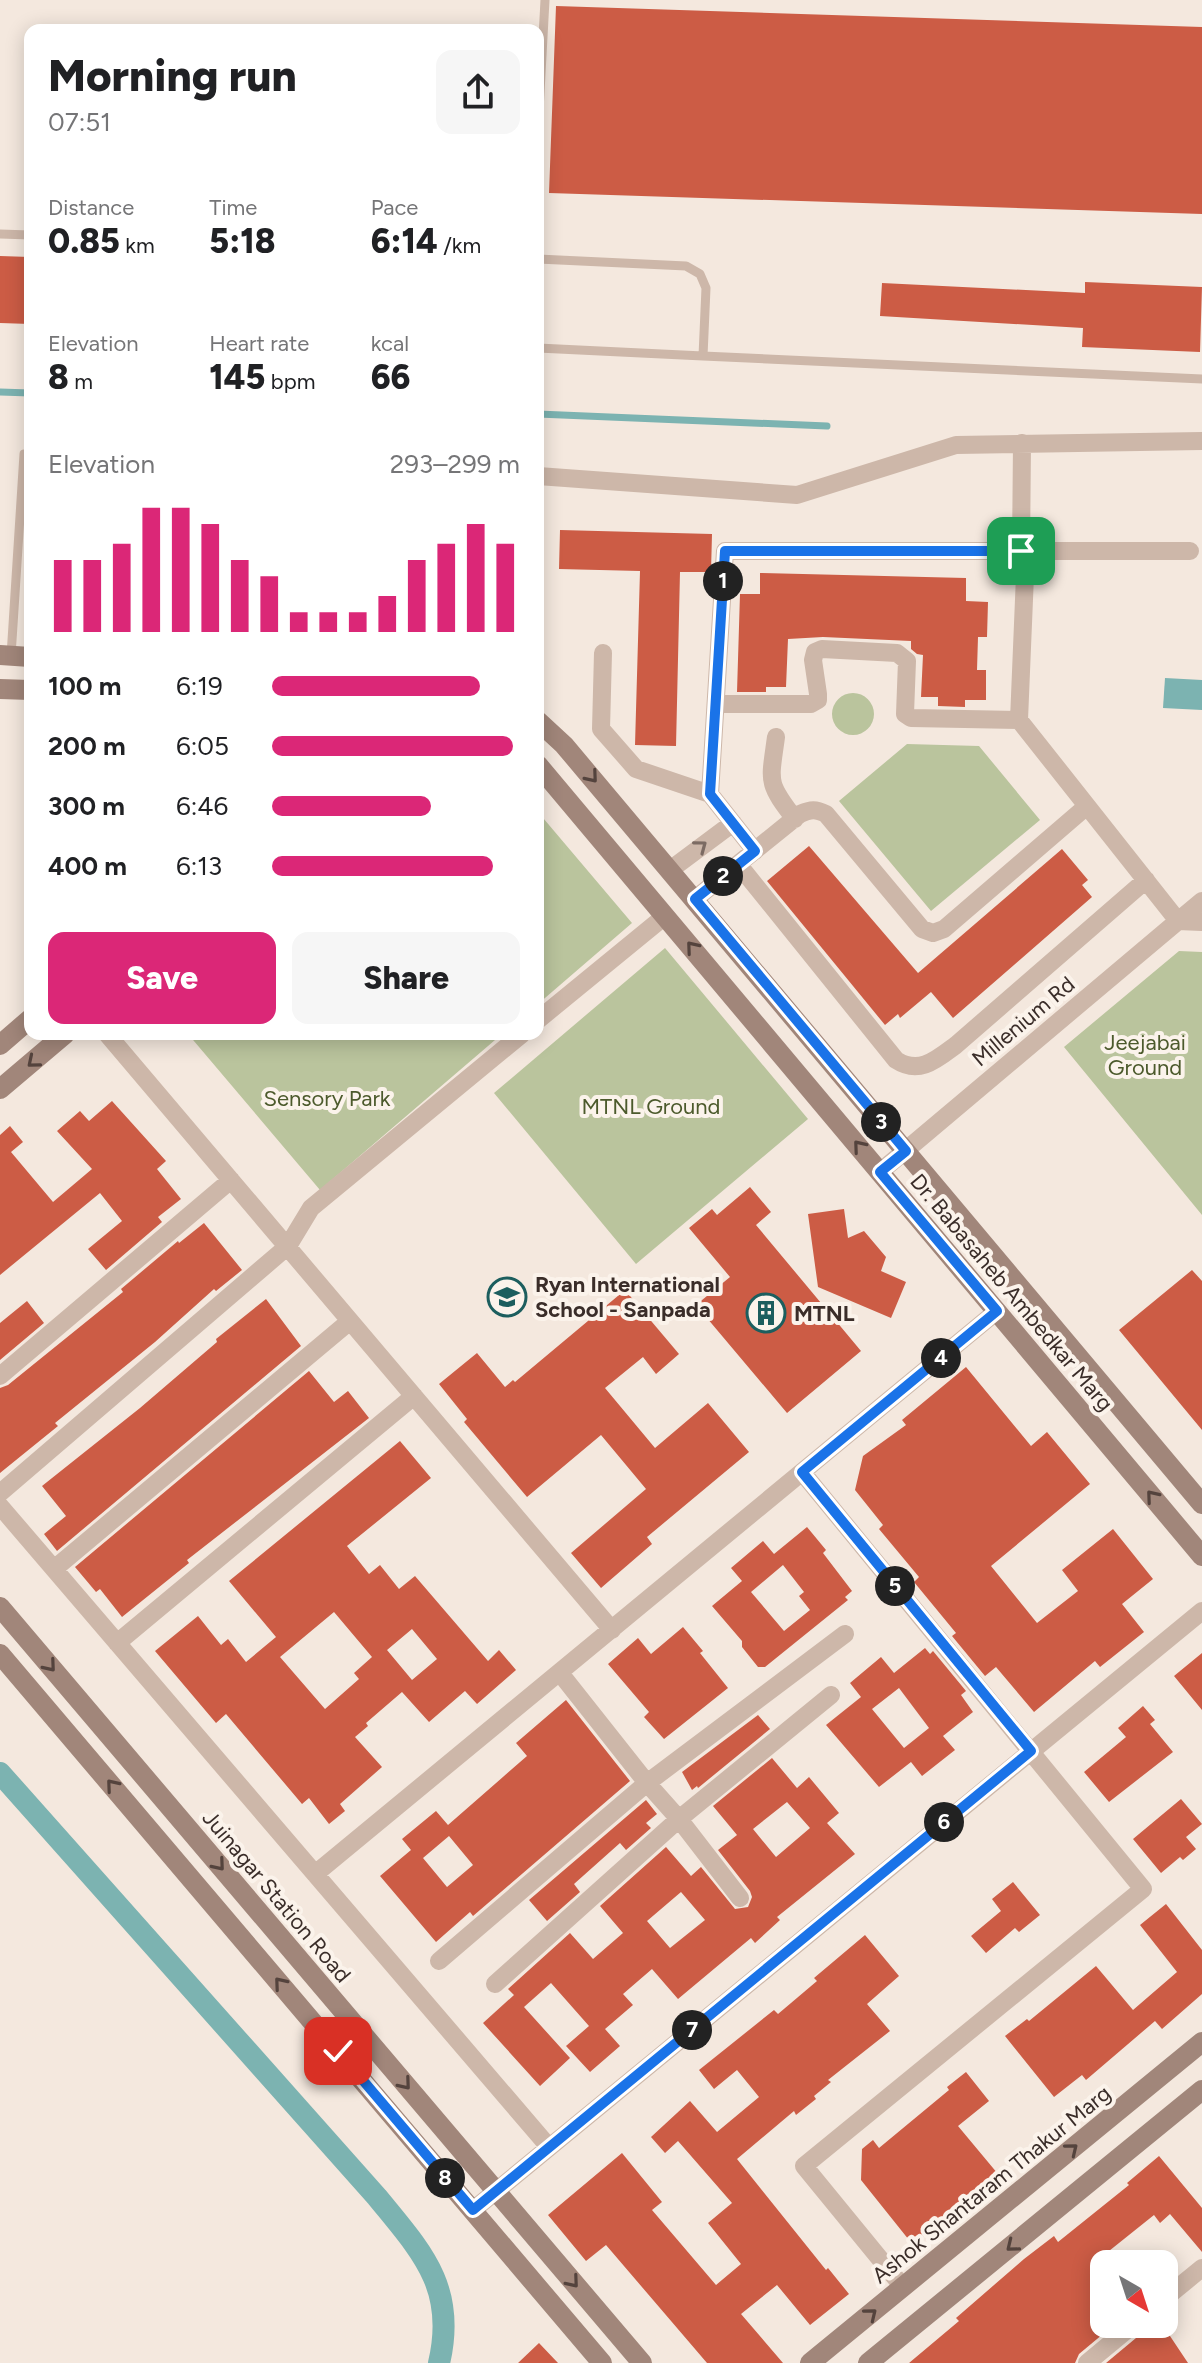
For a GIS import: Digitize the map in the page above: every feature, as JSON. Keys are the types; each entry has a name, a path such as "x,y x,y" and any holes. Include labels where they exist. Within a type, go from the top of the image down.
{"street":[{"path":"544,476 797,495 956,445 1202,441"},
{"path":"1022,443 1019,720 1178,921 1202,922"},
{"path":"710,794 725,551 1190,551"},
{"path":"716,704 811,704 818,700 813,660 815,652 822,649 882,652 897,653 907,661 905,714 911,718 1019,720"},
{"path":"603,653 601,729 636,769 710,794 755,851"},
{"path":"0,689 24,690"},
{"name":"Dr. Babasaheb Ambedkar Marg","path":"544,727 564,745 695,899 1202,1504"},
{"path":"776,737 772,785 774,793 795,819"},
{"name":"Dr. Babasaheb Ambedkar Marg","path":"544,772 1202,1556"},
{"path":"695,899 811,809 826,814 922,929 933,933 944,929 1087,806"},
{"path":"670,870 733,823"},
{"path":"738,864 890,1054 906,1066 919,1068 956,1045 1146,880"},
{"name":"Millenium Rd","path":"880,1172 1202,901"},
{"path":"544,1015 665,916"},
{"path":"0,1045 24,1024"},
{"path":"0,1089 58,1040"},
{"path":"112,1040 612,1630"},
{"path":"0,1493 288,1246 311,1208 515,1040"},
{"path":"0,1376 231,1180"},
{"path":"315,1874 997,1311"},
{"path":"54,1569 350,1321"},
{"path":"117,1643 414,1396"},
{"path":"802,1472 1143,1889 804,2166 903,2287"},
{"path":"0,1506 549,2147"},
{"name":"Juinagar Station Road","path":"0,1607 642,2363"},
{"path":"473,2210 1202,1611"},
{"path":"439,1961 647,1783 845,1634"},
{"path":"0,1654 602,2363"},
{"path":"560,1673 740,1898"},
{"path":"495,1984 679,1819 831,1695"},
{"name":"Ashok Shantaram Thakur Marg","path":"810,2363 1202,2042"},
{"path":"868,2363 1202,2090"},
{"path":"1178,2288 1202,2268"},
{"path":"1087,2363 1117,2338"}],"lane":[{"path":"544,24 545,0"},
{"path":"0,234 24,235"},
{"path":"544,259 686,266 700,274 706,288 703,356"},
{"path":"544,348 1202,379"},
{"path":"14,656 24,454"}],"green space":[{"path":"853,693 868,699 874,714 868,729 853,735 838,729 832,714 838,699"},
{"path":"907,744 979,746 1040,820 931,911 839,801"},
{"path":"544,819 632,923 544,999"},
{"name":"MTNL Ground","path":"665,948 808,1119 636,1264 494,1093"},
{"name":"Jeejabai Ground","path":"1179,951 1202,952 1202,1215 1064,1047"},
{"name":"Sensory Park","path":"193,1040 495,1040 320,1190"}],"water":[{"path":"1165,678 1202,680 1202,710 1163,708"}],"building":[{"path":"556,6 1202,27 1202,214 549,193"},
{"path":"0,256 24,257 24,324 0,323"},
{"path":"1085,282 1202,287 1200,352 1082,347 1083,328 880,316 882,283 1085,293"},
{"path":"560,530 712,534 711,572 680,572 676,746 635,745 640,571 559,569"},
{"path":"760,573 966,578 966,601 988,602 987,637 978,637 977,670 986,670 986,700 965,700 965,707 938,706 938,697 921,697 923,655 911,649 911,641 823,637 788,639 786,687 766,687 766,692 737,692 740,594 760,594"},
{"path":"809,846 918,973 1062,849 1088,880 1082,885 1092,897 953,1018 931,992 900,1018 898,1014 885,1025 767,881"},
{"path":"112,1101 166,1161 157,1169 181,1199 158,1217 162,1222 106,1270 88,1249 122,1221 100,1193 0,1275 0,1135 10,1126 23,1142 11,1152 53,1202 92,1169 57,1131 80,1111 89,1121"},
{"name":"MTNL","path":"750,1187 771,1212 756,1225 861,1351 787,1413 696,1305 730,1277 689,1228 712,1209 717,1215"},
{"path":"844,1209 848,1238 864,1231 886,1257 881,1271 906,1282 891,1318 818,1287 808,1214"},
{"path":"204,1223 242,1270 216,1291 214,1289 0,1473 0,1388 8,1385 123,1292 121,1289"},
{"path":"1192,1270 1202,1281 1202,1430 1119,1330"},
{"path":"625,1290 679,1354 656,1374 643,1357 605,1388 655,1448 708,1403 749,1452 647,1537 652,1544 601,1588 571,1553 646,1489 601,1435 527,1497 464,1422 467,1419 439,1384 477,1353 505,1387 513,1380 515,1382"},
{"path":"266,1299 301,1346 57,1551 44,1534 66,1516 42,1486 140,1408 217,1342 216,1339"},
{"path":"27,1301 44,1323 0,1360 0,1323"},
{"path":"966,1367 1031,1446 1047,1432 1090,1484 991,1566 1037,1623 1078,1591 1062,1570 1113,1529 1153,1579 1122,1604 1144,1632 1100,1667 1095,1661 1034,1712 996,1667 985,1676 952,1636 956,1633 914,1582 919,1577 879,1529 883,1525 855,1490 863,1456 906,1425 902,1420"},
{"path":"309,1371 334,1402 348,1391 369,1418 187,1560 189,1563 122,1617 100,1589 96,1592 75,1567"},
{"path":"400,1441 431,1478 347,1546 369,1574 380,1565 399,1589 415,1576 488,1661 499,1650 516,1670 477,1704 465,1691 429,1722 402,1692 366,1723 368,1726 355,1737 382,1767 340,1804 345,1811 329,1824 309,1798 302,1804 226,1714 216,1723 155,1651 198,1616 221,1645 228,1639 246,1662 276,1637 229,1581","holes":["334,1612 372,1657 354,1673 359,1679 325,1709 280,1657","412,1629 437,1659 412,1680 387,1650"]},
{"path":"807,1527 852,1591 845,1597 848,1600 765,1667 758,1667 742,1647 742,1641 712,1606 742,1581 731,1568 763,1541 774,1554","holes":["783,1565 804,1592 799,1596 810,1610 784,1631 751,1592"]},
{"path":"683,1627 728,1688 664,1739 644,1717 649,1712 608,1664 638,1638 651,1654"},
{"path":"925,1648 930,1654 933,1651 966,1691 961,1695 973,1712 943,1736 955,1750 922,1776 911,1762 879,1787 826,1725 861,1697 850,1683 881,1657 894,1673","holes":["899,1688 929,1728 904,1748 872,1709"]},
{"path":"1202,1653 1202,1710 1174,1676"},
{"path":"566,1700 630,1781 473,1916 470,1912 436,1942 380,1876 411,1850 402,1839 436,1811 448,1825 527,1756 516,1743","holes":["449,1836 473,1865 447,1887 423,1858"]},
{"path":"1143,1706 1155,1720 1150,1724 1173,1752 1109,1802 1084,1772 1126,1737 1118,1728"},
{"path":"758,1715 770,1729 692,1790 682,1772"},
{"path":"772,1758 797,1788 809,1777 839,1813 827,1823 855,1854 777,1917 780,1920 755,1943 751,1938 678,1999 652,1969 623,1994 633,2005 605,2029 620,2046 590,2072 566,2046 589,2026 551,1983 524,2007 570,2058 540,2086 483,2023 514,1995 508,1989 570,1933 593,1959 623,1933 600,1906 666,1847 691,1876 701,1867 735,1909 748,1907 752,1897 750,1891 718,1850 737,1835 713,1806","holes":["787,1802 810,1828 776,1857 753,1829","681,1892 705,1920 670,1948 647,1921"]},
{"path":"1181,1799 1202,1824 1186,1837 1196,1849 1183,1860 1180,1857 1161,1873 1133,1839"},
{"path":"646,1800 657,1814 646,1823 651,1828 626,1850 620,1843 574,1884 580,1892 547,1921 529,1900"},
{"path":"1013,1882 1040,1915 1019,1932 1015,1928 986,1953 971,1936 1001,1911 992,1899"},
{"path":"1166,1904 1202,1950 1202,1994 1162,2029 1155,2021 1086,2080 1082,2075 1054,2097 1005,2036 1027,2019 1029,2021 1096,1966 1133,2010 1177,1972 1140,1925"},
{"path":"865,1935 899,1976 867,2004 890,2031 828,2080 831,2082 814,2096 816,2099 796,2115 794,2111 737,2159 849,2294 810,2325 777,2285 741,2314 783,2363 707,2363 606,2245 586,2261 548,2215 622,2153 662,2202 652,2210 716,2285 741,2264 708,2223 732,2203 678,2141 665,2153 651,2137 690,2101 717,2132 759,2097 737,2070 714,2089 699,2070 774,2010 778,2014 817,1981 814,1978"},
{"path":"966,2072 989,2101 958,2126 998,2174 913,2245 861,2180 862,2149 873,2140 879,2148"},
{"path":"1159,2156 1202,2208 1202,2252 1170,2214 1160,2223 1154,2215 1110,2250 1090,2250 1090,2338 1098,2338 1079,2354 1075,2363 909,2363 1024,2259 1054,2236 1058,2242 1129,2185 1127,2183"},
{"path":"1136,2338 1171,2338 1188,2363 1106,2363"},
{"path":"539,2343 558,2363 518,2363"}],"waterway":[{"path":"0,392 24,393"},
{"path":"544,414 827,426"},
{"path":"0,1773 408,2235 421,2253 439,2291 443,2313 439,2363"}],"place":[{"name":"Ryan International School - Sanpada","path":"507,1297"},
{"name":"MTNL","path":"766,1313"}],"route":[{"path":"338,2051 473,2210 1031,1751 802,1472 997,1311 880,1172 906,1151 695,899 755,851 710,794 725,551 1021,551"}]}
